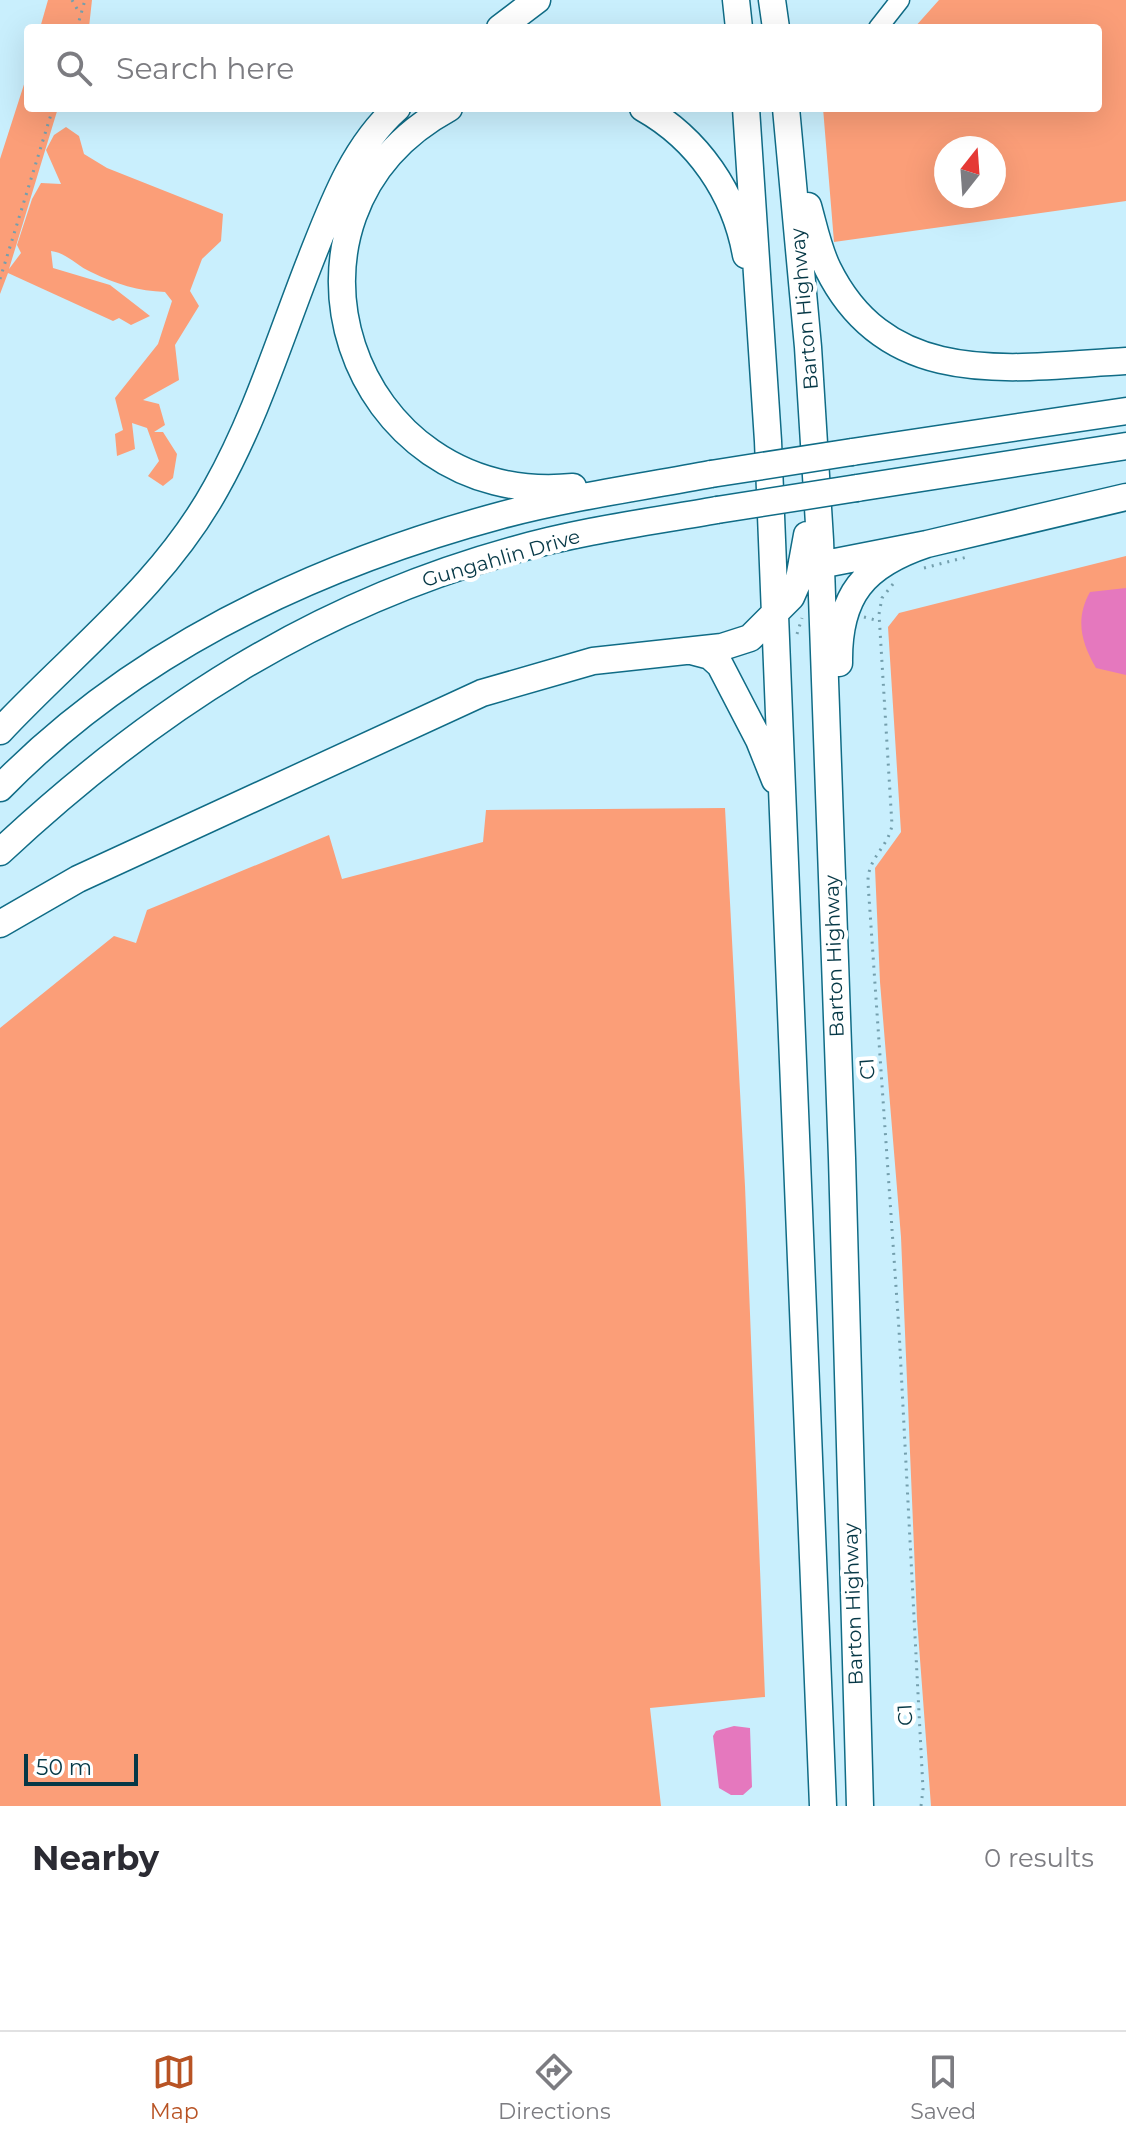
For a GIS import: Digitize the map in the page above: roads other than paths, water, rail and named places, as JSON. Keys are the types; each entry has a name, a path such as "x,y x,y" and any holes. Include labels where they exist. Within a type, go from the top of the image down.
{"highway":[{"path":"505,24 537,0"},
{"path":"736,0 739,24"},
{"path":"772,0 775,24"},
{"path":"0,731 160,572 202,512 245,427 331,208 361,152 394,112"},
{"path":"361,152 407,112"},
{"path":"443,112 412,133 383,164 361,201 346,246 342,288 347,326 361,371 380,404 404,431 431,454 463,472 499,484 554,489 711,474"},
{"path":"649,112 676,131 702,157 727,195 737,221 747,262 754,386 768,441"},
{"name":"Barton Highway","path":"746,112 776,616 823,1806"},
{"name":"Barton Highway","path":"786,112 815,464 811,563"},
{"path":"789,137 827,268 848,301 888,337 926,357 966,367 1126,361"},
{"name":"Gungahlin Drive","path":"0,788 122,686 251,606 387,550 505,514 711,474 1126,411"},
{"name":"Gungahlin Drive","path":"0,852 95,767 203,688 328,618 389,591 515,549 717,510 1126,446"},
{"path":"771,529 786,553 811,563 927,544 1126,497"},
{"path":"811,563 833,605 875,568 927,544"},
{"path":"0,924 78,879 454,703 565,667 735,643 755,635 791,597 811,563"},
{"name":"Barton Highway","path":"833,605 839,636 842,1158 860,1806"},
{"path":"674,650 706,654 720,665 764,751 783,802"}],"lane":[{"path":"881,24 900,0"}]}
